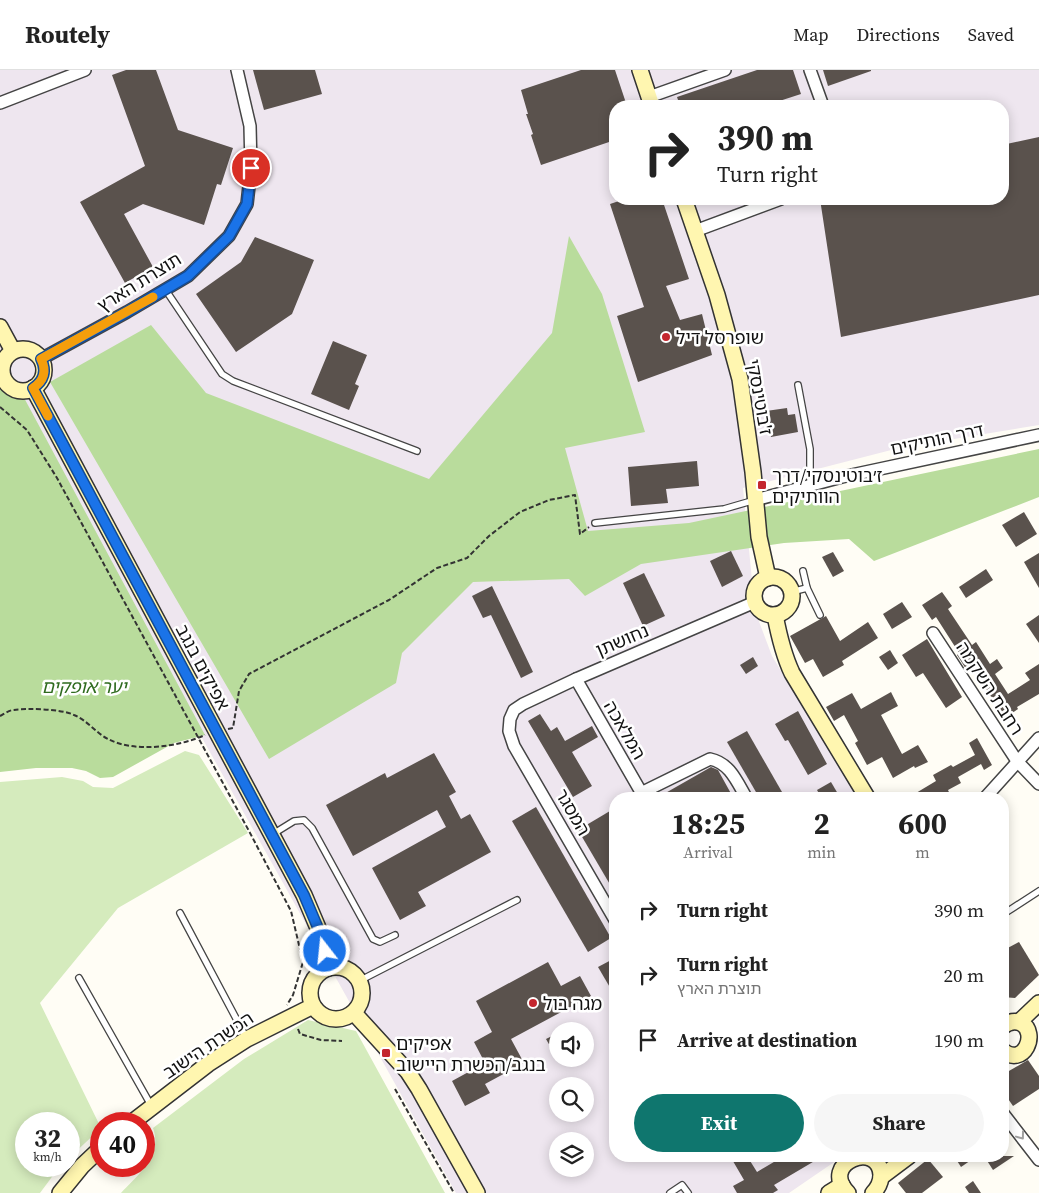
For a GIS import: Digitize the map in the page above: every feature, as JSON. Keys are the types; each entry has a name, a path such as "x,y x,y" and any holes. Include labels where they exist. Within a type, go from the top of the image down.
{"street":[{"path":"0,103 85,70"},
{"name":"תוצרת הארץ","path":"41,359 188,276 229,236 247,204 251,168 250,126 237,70"},
{"path":"641,70 651,100"},
{"path":"653,100 725,70"},
{"path":"810,70 821,100"},
{"name":"ז'בוטינסקי","path":"686,205 717,295 740,379 759,537 768,578"},
{"path":"695,230 764,205"},
{"path":"0,327 13,351"},
{"path":"32,350 41,359 44,364 44,376 38,385 26,391 12,388 7,383 2,369 8,356 13,351 32,350"},
{"name":"אפיקים בנגב","path":"33,388 304,895 321,935 328,968"},
{"name":"דרך הותיקים","path":"755,500 1039,435"},
{"path":"768,578 780,578 789,586 791,592 790,604 776,615 765,613 755,602 757,587 768,578"},
{"name":"נחושתן","path":"510,719 514,710 523,704 576,679 755,602"},
{"path":"776,615 781,644 792,673 864,792"},
{"name":"רחבת השקמה","path":"933,633 1017,761 1039,784"},
{"name":"המלאכה","path":"576,679 641,792"},
{"name":"המסגר","path":"510,719 509,731 514,746 609,910"},
{"path":"990,792 1039,738"},
{"path":"650,792 710,759 719,761 729,768 743,792"},
{"path":"328,968 344,968 353,973 359,981 362,996 359,1006 354,1013 344,1018 334,1019 324,1016 313,1006 310,996 311,986 320,973 328,968"},
{"path":"1009,1023 1039,1003"},
{"name":"הכשרת הישוב","path":"146,1112 208,1064 247,1039 313,1006"},
{"path":"354,1013 408,1072 420,1089 477,1193"},
{"path":"1009,1024 1024,1024 1035,1028 1031,1044 1028,1048 1020,1055 1009,1053"},
{"path":"1009,1121 1039,1160"},
{"path":"60,1193 90,1158"},
{"path":"840,1190 841,1172 846,1162"},
{"path":"874,1162 878,1167 879,1187"},
{"path":"879,1187 903,1162"}],"lane":[{"path":"165,289 222,374 233,381 417,451"},
{"path":"798,386 810,449 810,486"},
{"path":"595,523 724,509 755,500"},
{"path":"803,571 807,588 820,615"},
{"path":"791,592 807,588"},
{"path":"271,835 294,821 304,820 312,828 373,939 380,942 395,935"},
{"path":"1009,910 1039,891"},
{"path":"359,981 517,900"},
{"path":"180,913 247,1039"},
{"path":"79,978 152,1107"},
{"path":"670,1193 682,1184 688,1193"}],"path":[{"path":"0,407 27,430 57,478 291,911 303,962 293,995 286,1006 300,1034 321,1040 342,1041"},
{"path":"0,716 12,710 61,711 75,715 108,739 122,744 157,747 233,728 239,690 249,674 389,600 437,568 467,558 489,536 520,512 549,500 575,495 580,534 595,523"},
{"path":"395,1089 454,1193"}],"shaded area":[{"path":"0,70 1039,70 1039,425 899,448 743,488 755,611 772,656 854,792 609,792 609,1162 834,1162 789,1193 456,1193 0,376"}],"green space":[{"path":"569,236 602,294 645,432 565,448 588,531 689,523 1039,449 1039,497 874,561 849,539 784,543 641,564 585,596 569,579 473,582 402,653 396,683 269,759 50,382 151,325 206,393 429,479 552,333"},
{"name":"יער אופקים","path":"0,353 205,735 174,743 113,777 100,778 86,771 72,768 36,768 0,772"},
{"path":"185,751 199,755 248,833 118,908 40,1003 93,1112 90,1112 90,1138 80,1148 80,1112 15,1112 15,1177 52,1177 40,1193 0,1193 0,782 62,777 83,781 93,787 113,788"},
{"path":"308,1020 356,1031 445,1193 121,1193 136,1177 155,1177 155,1126 244,1059"}],"building":[{"path":"126,70 156,70 178,130 233,148 221,185 217,184 204,225 143,204 124,214 153,267 125,283 80,202 145,166 112,75"},
{"path":"253,70 315,70 322,94 264,110"},
{"path":"581,70 615,70 625,100 609,100 609,142 541,165 531,135 533,134 521,90"},
{"path":"757,70 793,70 801,94 782,100 678,100 677,97"},
{"path":"823,70 871,70 871,71 828,86"},
{"path":"1039,137 1039,295 841,337 821,205 1009,205 1009,143"},
{"path":"610,205 664,205 689,279 666,286 680,320 702,314 712,355 638,382 617,316 644,307"},
{"path":"255,237 314,260 292,314 236,352 196,294 241,262"},
{"path":"333,341 367,355 355,384 359,386 349,410 311,394"},
{"path":"787,408 788,415 795,414 798,432 771,437 766,411"},
{"path":"697,461 699,486 666,489 668,503 631,506 628,467"},
{"path":"1024,512 1037,534 1016,547 1002,525"},
{"path":"731,551 743,576 722,587 710,561"},
{"path":"833,552 844,571 833,577 822,557"},
{"path":"1039,553 1039,588 1024,562"},
{"path":"986,569 993,580 966,598 959,587"},
{"path":"644,573 665,616 643,626 623,583"},
{"path":"492,586 533,672 521,678 491,615 483,618 472,596"},
{"path":"942,592 952,606 948,609 972,645 976,642 990,664 997,659 1003,668 995,674 1008,694 1030,680 1025,673 1039,664 1039,694 1017,707 1018,709 1005,718 971,666 966,669 957,655 959,653 936,617 932,620 922,605"},
{"path":"902,602 912,617 892,629 883,614"},
{"path":"1039,615 1039,643 1026,624"},
{"path":"826,616 840,641 868,622 878,638 842,661 844,665 823,677 813,659 805,663 790,636"},
{"path":"927,639 962,697 946,708 923,673 916,677 902,655"},
{"path":"890,650 898,663 888,670 879,657"},
{"path":"753,657 758,666 746,674 740,665"},
{"path":"891,692 898,706 881,715 902,754 918,745 928,762 915,768 914,766 893,778 882,757 867,765 855,743 858,741 844,715 834,721 826,707 852,693 861,709"},
{"path":"798,711 827,764 808,775 788,740 785,741 775,724"},
{"path":"540,714 551,731 557,727 565,741 592,726 598,737 572,752 592,786 573,797 528,721"},
{"path":"747,731 782,792 756,792 727,742"},
{"path":"977,738 992,765 984,770 981,764 958,777 961,783 948,790 949,792 918,792 936,781 933,775 975,755 969,743"},
{"path":"434,753 456,792 449,796 461,819 470,814 491,852 418,892 426,906 400,920 372,868 446,827 437,810 353,856 326,805 385,773 387,778"},
{"path":"711,767 718,770 730,792 667,792"},
{"path":"831,782 837,792 818,792 817,790"},
{"path":"536,807 609,935 609,939 588,952 512,821"},
{"path":"609,812 609,883 578,830"},
{"path":"1019,942 1039,975 1015,998 1009,998 1009,947"},
{"path":"609,961 609,986 598,967"},
{"path":"548,962 561,986 580,976 591,996 511,1039 524,1063 485,1084 490,1093 465,1106 452,1081 485,1063 474,1042 492,1032 476,1001"},
{"path":"1028,1060 1039,1076 1039,1089 1013,1106 1009,1100 1009,1071"},
{"path":"734,1162 751,1162 757,1172 774,1162 813,1162 774,1185 778,1190 773,1193 737,1193 733,1186 744,1180"},
{"path":"924,1162 930,1162 943,1177 922,1193 906,1193 898,1183"},
{"path":"958,1162 968,1162 961,1167"},
{"path":"988,1162 1005,1162 993,1170"},
{"path":"973,1181 981,1193 969,1193 965,1187"}],"slow traffic":[{"path":"48,416 33,388 38,385 44,376 44,364 41,359 153,297"}],"place":[{"name":"שופרסל דיל","path":"666,337"},
{"name":"ז׳בוטינסקי/דרך הוותיקים","path":"762,485"},
{"name":"מגה בול","path":"533,1003"},
{"name":"אפיקים בנגב/הכשרת היישוב","path":"386,1053"}],"route":[{"path":"251,168 247,204 229,236 188,276 41,359 44,364 44,376 38,385 33,388 304,895 321,935 325,951"}]}
